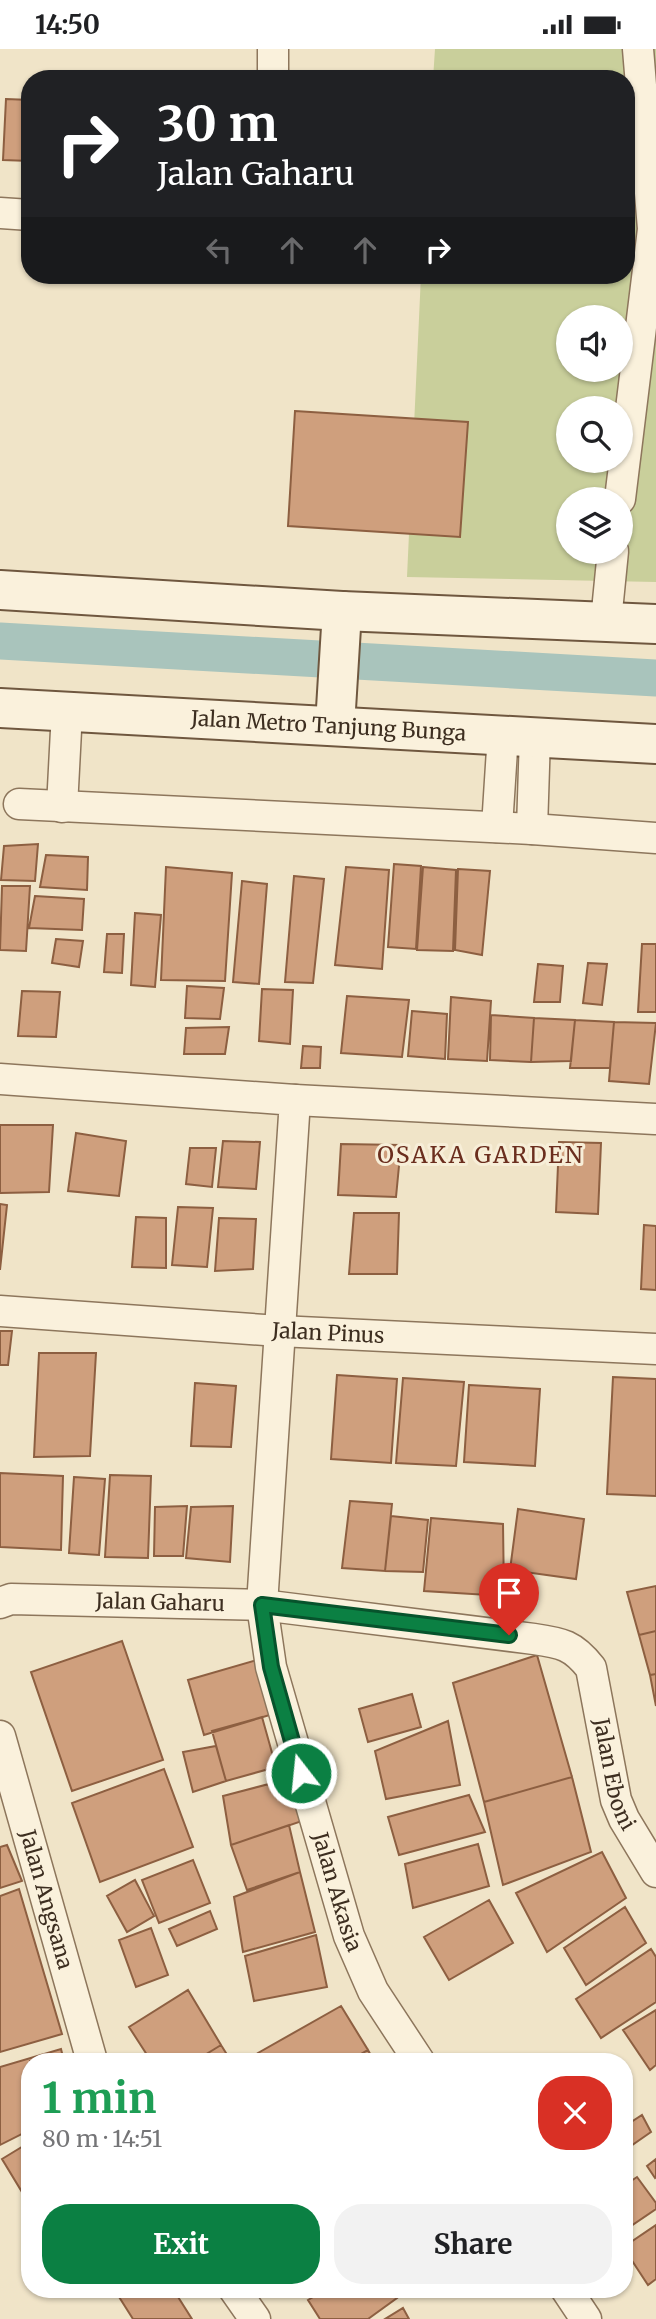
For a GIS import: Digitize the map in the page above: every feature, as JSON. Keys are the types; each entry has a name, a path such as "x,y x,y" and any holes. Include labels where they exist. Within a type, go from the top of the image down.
{"main road":[{"path":"0,590 342,624 606,621 656,624"},
{"path":"335,714 342,624"},
{"name":"Jalan Metro Tanjung Bunga","path":"0,708 335,714 519,735 656,744"}],"street":[{"path":"273,70 274,49"},
{"path":"621,487 653,229 638,49"},
{"path":"0,213 21,214"},
{"path":"606,621 612,564"},
{"path":"62,807 67,711"},
{"path":"497,827 519,735"},
{"path":"519,735 532,829"},
{"path":"19,804 497,827 656,838"},
{"path":"0,1079 295,1100 656,1120"},
{"name":"Jalan Akasia","path":"295,1100 262,1605 271,1667 349,1936 373,1991 413,2053"},
{"name":"Jalan Pinus","path":"0,1311 279,1331 656,1349"},
{"name":"Jalan Gaharu","path":"6,1601 262,1605 309,1609 555,1642 570,1647 581,1655 591,1668"},
{"name":"Jalan Eboni","path":"591,1668 616,1800 624,1819 656,1872"},
{"name":"Jalan Angsana","path":"0,1736 90,2053"},
{"path":"241,2298 256,2319"},
{"path":"572,2298 586,2319"}],"green space":[{"path":"435,49 656,49 656,582 407,577 421,284 635,284 635,70 434,70"}],"building":[{"path":"6,99 21,100 21,161 3,160"},
{"path":"295,411 468,422 460,537 288,526"},
{"path":"38,844 35,881 1,880 4,846"},
{"path":"46,855 88,857 87,890 40,887"},
{"path":"394,864 421,866 416,949 388,947"},
{"path":"166,867 232,873 225,981 161,980"},
{"path":"346,867 389,870 382,969 335,965"},
{"path":"423,867 456,870 453,951 417,950"},
{"path":"458,869 490,871 482,955 455,950"},
{"path":"294,876 324,879 313,983 285,982"},
{"path":"242,881 267,884 259,984 233,982"},
{"path":"2,886 30,886 26,951 0,950"},
{"path":"35,896 84,899 82,930 29,928"},
{"path":"135,913 161,915 155,987 131,985"},
{"path":"107,934 124,934 122,973 104,972"},
{"path":"56,939 83,941 79,967 52,963"},
{"path":"642,944 656,944 656,1012 638,1012"},
{"path":"588,963 607,964 602,1005 583,1003"},
{"path":"538,964 563,966 560,1002 534,1002"},
{"path":"187,986 224,988 220,1019 185,1018"},
{"path":"262,989 293,990 290,1044 259,1041"},
{"path":"22,991 60,992 56,1037 18,1036"},
{"path":"347,996 409,1000 402,1057 341,1053"},
{"path":"451,997 491,1001 487,1061 448,1059"},
{"path":"412,1011 447,1014 445,1059 408,1056"},
{"path":"491,1015 534,1018 531,1062 490,1060"},
{"path":"534,1018 575,1020 571,1061 531,1062"},
{"path":"575,1020 614,1022 610,1068 570,1068"},
{"path":"614,1022 656,1023 649,1084 609,1081"},
{"path":"229,1027 225,1054 184,1054 186,1028"},
{"path":"303,1046 321,1047 320,1068 301,1068"},
{"path":"0,1125 53,1125 49,1192 0,1193"},
{"path":"76,1133 126,1141 119,1196 68,1191"},
{"path":"223,1141 260,1142 256,1189 218,1187"},
{"path":"559,1142 601,1143 598,1214 556,1212"},
{"path":"341,1144 401,1145 396,1197 338,1195"},
{"path":"190,1148 216,1148 212,1187 186,1184"},
{"path":"0,1204 7,1205 0,1270"},
{"path":"178,1207 213,1208 207,1267 172,1265"},
{"path":"354,1213 399,1213 397,1274 349,1274"},
{"path":"136,1217 166,1218 166,1268 132,1267"},
{"path":"219,1218 256,1219 253,1269 215,1271"},
{"path":"644,1225 656,1226 656,1290 641,1289"},
{"path":"0,1331 12,1331 8,1365 0,1365"},
{"path":"39,1353 96,1353 90,1456 34,1457"},
{"path":"337,1375 397,1379 391,1463 331,1459"},
{"path":"613,1377 656,1379 656,1496 607,1494"},
{"path":"403,1378 464,1382 456,1466 396,1463"},
{"path":"195,1383 236,1386 231,1447 191,1446"},
{"path":"469,1385 540,1389 535,1466 464,1462"},
{"path":"0,1473 63,1476 61,1550 0,1547"},
{"path":"110,1475 151,1476 148,1558 105,1557"},
{"path":"74,1477 105,1479 99,1555 69,1553"},
{"path":"350,1501 392,1504 385,1571 342,1568"},
{"path":"187,1506 183,1556 154,1556 155,1507"},
{"path":"233,1506 230,1562 186,1558 191,1507"},
{"path":"518,1509 584,1519 576,1579 510,1570"},
{"path":"391,1516 428,1520 423,1572 385,1571"},
{"path":"431,1518 503,1524 504,1596 424,1591"},
{"path":"656,1586 656,1631 639,1635 627,1592"},
{"path":"656,1631 656,1674 650,1675 639,1635"},
{"path":"122,1641 163,1760 72,1791 31,1672"},
{"path":"537,1655 572,1777 484,1802 453,1683"},
{"path":"260,1659 276,1713 204,1735 188,1680"},
{"path":"656,1674 656,1706 650,1675"},
{"path":"412,1694 421,1727 368,1742 359,1709"},
{"path":"262,1717 276,1767 226,1781 212,1731"},
{"path":"448,1721 460,1785 386,1799 375,1751"},
{"path":"216,1746 226,1781 193,1792 183,1752"},
{"path":"164,1769 193,1847 100,1882 72,1803"},
{"path":"572,1777 591,1852 503,1885 484,1802"},
{"path":"288,1779 308,1819 231,1845 223,1796"},
{"path":"469,1795 485,1832 399,1855 388,1817"},
{"path":"289,1825 300,1872 247,1890 231,1845"},
{"path":"478,1844 489,1886 413,1908 405,1864"},
{"path":"7,1845 22,1881 0,1888 0,1847"},
{"path":"602,1852 626,1898 547,1952 516,1893"},
{"path":"193,1860 210,1903 159,1923 142,1880"},
{"path":"300,1872 315,1932 243,1952 234,1897"},
{"path":"135,1880 154,1916 127,1932 107,1896"},
{"path":"19,1889 62,2034 0,2052 0,1896"},
{"path":"489,1900 513,1943 449,1980 424,1937"},
{"path":"625,1907 646,1943 586,1985 564,1948"},
{"path":"210,1911 217,1929 177,1946 169,1929"},
{"path":"151,1928 168,1975 136,1987 119,1940"},
{"path":"316,1935 327,1987 254,2001 245,1956"},
{"path":"651,1949 656,1957 656,2002 601,2038 576,1999"},
{"path":"188,1990 221,2045 208,2053 146,2053 129,2027"},
{"path":"341,2006 368,2050 363,2053 258,2053"},
{"path":"656,2010 656,2065 650,2070 623,2030"},
{"path":"221,2045 226,2053 208,2053"},
{"path":"21,2061 21,2134 0,2145 0,2067"},
{"path":"642,2115 651,2132 633,2144 633,2121"},
{"path":"21,2147 21,2190 2,2159"},
{"path":"656,2159 656,2177 655,2178 647,2166"},
{"path":"637,2177 656,2203 656,2209 633,2225 633,2180"},
{"path":"656,2225 656,2279 648,2285 633,2262 633,2241"},
{"path":"120,2298 179,2298 192,2319 133,2319"},
{"path":"397,2298 368,2319 320,2319 308,2300"},
{"path":"403,2308 409,2319 385,2319"}],"waterway":[{"path":"0,641 656,678"}],"district":[{"name":"OSAKA GARDEN","path":"481,1155"}],"route":[{"path":"301,1773 271,1667 262,1605 509,1635"}]}
